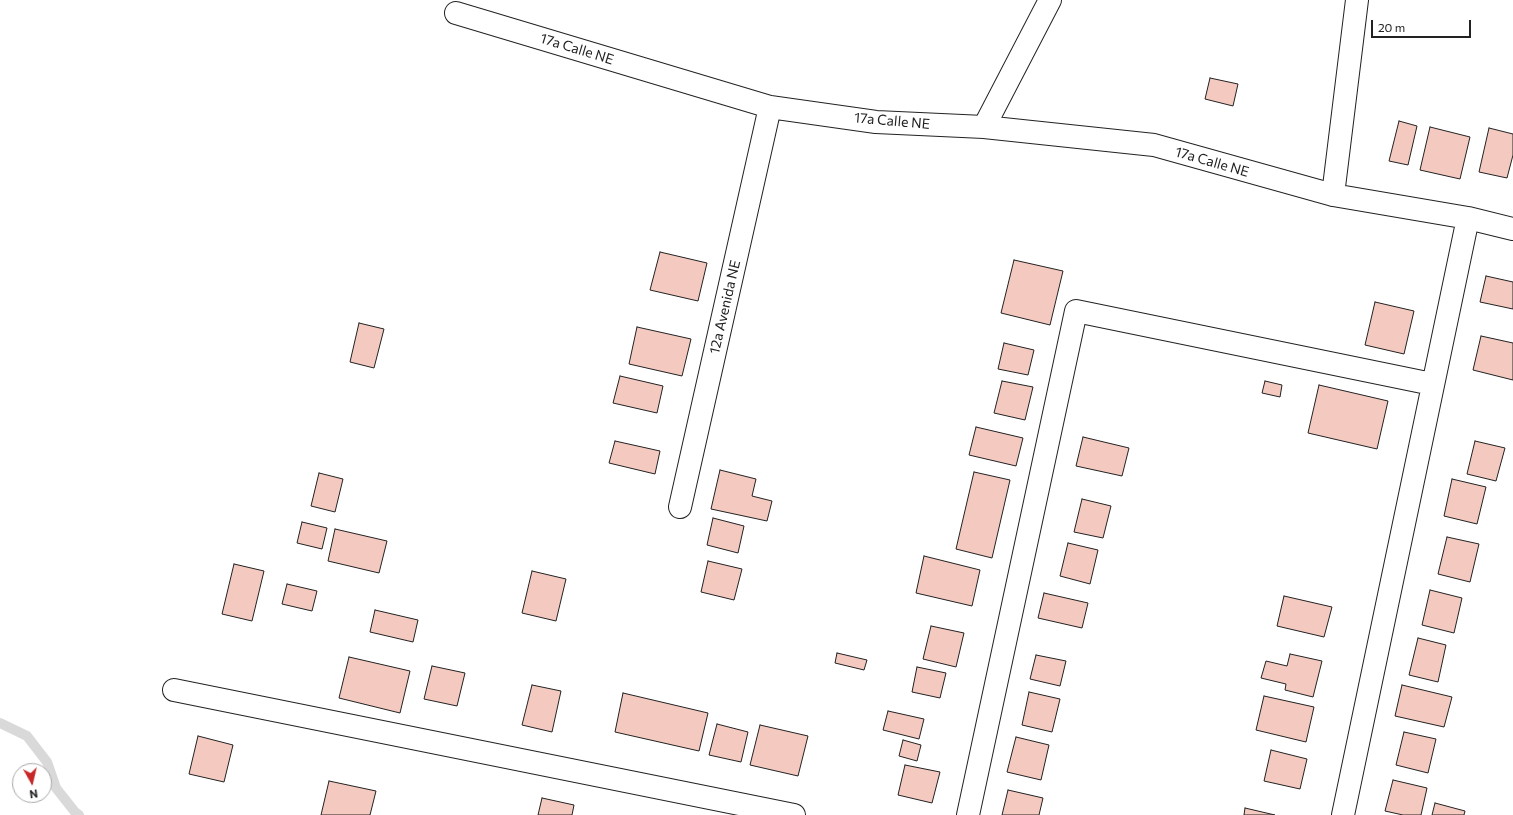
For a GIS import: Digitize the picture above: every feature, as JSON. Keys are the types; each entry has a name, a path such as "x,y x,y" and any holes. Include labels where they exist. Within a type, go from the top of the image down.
{"street":[{"path":"984,127 1050,0"},
{"path":"1333,195 1357,0"},
{"name":"17a Calle NE","path":"456,13 770,106 876,122 984,127 1154,145 1333,195 1468,218 1513,229"},
{"name":"12a Avenida NE","path":"680,507 770,106"},
{"path":"1343,815 1432,384 1468,218"},
{"path":"968,815 1076,311 1432,384"},
{"path":"174,690 794,815"}],"building":[{"path":"1210,78 1238,84 1233,106 1205,99"},
{"path":"1399,121 1417,126 1408,165 1389,161"},
{"path":"1430,127 1470,137 1460,179 1420,170"},
{"path":"1489,128 1513,134 1513,155 1507,178 1479,172"},
{"path":"660,252 707,263 698,301 650,290"},
{"path":"1014,260 1063,271 1050,325 1001,313"},
{"path":"1486,276 1513,282 1513,309 1480,302"},
{"path":"1375,302 1414,311 1404,354 1365,345"},
{"path":"359,323 384,329 374,368 350,362"},
{"path":"637,327 691,339 682,376 629,364"},
{"path":"1481,336 1513,343 1513,380 1473,370"},
{"path":"1004,343 1034,350 1028,375 998,369"},
{"path":"620,376 663,386 657,413 613,403"},
{"path":"1002,381 1033,387 1025,420 994,413"},
{"path":"1265,381 1282,385 1280,397 1262,393"},
{"path":"1319,385 1388,401 1377,449 1308,433"},
{"path":"976,427 1023,438 1016,466 969,455"},
{"path":"1083,437 1129,448 1122,476 1076,466"},
{"path":"615,441 660,451 655,474 609,463"},
{"path":"1475,441 1505,448 1496,481 1467,474"},
{"path":"720,470 756,479 752,496 772,501 767,521 711,509"},
{"path":"974,472 1010,480 992,558 956,549"},
{"path":"319,473 343,479 335,512 311,506"},
{"path":"1452,479 1486,487 1477,524 1444,516"},
{"path":"1082,499 1111,506 1103,538 1074,532"},
{"path":"713,518 744,526 738,553 707,545"},
{"path":"302,522 327,528 322,549 297,543"},
{"path":"335,529 387,541 379,573 328,561"},
{"path":"1447,537 1479,544 1470,582 1438,574"},
{"path":"1068,543 1098,550 1090,584 1060,576"},
{"path":"924,556 980,570 972,606 916,593"},
{"path":"708,561 742,569 734,600 701,592"},
{"path":"234,564 264,571 252,621 222,614"},
{"path":"532,571 566,579 556,621 522,613"},
{"path":"287,584 317,591 312,611 282,604"},
{"path":"1430,590 1462,598 1454,633 1422,625"},
{"path":"1044,593 1088,603 1082,628 1038,618"},
{"path":"1284,596 1332,607 1324,637 1277,626"},
{"path":"375,610 418,620 413,642 370,632"},
{"path":"931,626 964,633 956,667 923,659"},
{"path":"1418,638 1446,645 1438,682 1409,675"},
{"path":"837,653 867,660 864,670 835,663"},
{"path":"1290,654 1322,661 1313,697 1285,690 1286,684 1261,678 1266,661 1287,666"},
{"path":"1036,655 1066,661 1060,686 1030,679"},
{"path":"349,657 410,671 400,713 339,698"},
{"path":"432,666 465,673 457,706 424,699"},
{"path":"917,667 946,673 940,698 912,692"},
{"path":"532,685 561,691 552,732 522,725"},
{"path":"1402,685 1452,697 1444,727 1395,716"},
{"path":"1029,692 1060,699 1052,732 1022,725"},
{"path":"623,693 708,713 699,751 615,732"},
{"path":"1264,696 1314,707 1306,742 1256,730"},
{"path":"888,711 924,719 919,739 883,730"},
{"path":"717,724 748,732 741,762 709,755"},
{"path":"760,725 808,736 798,776 750,765"},
{"path":"1404,732 1436,739 1428,773 1396,765"},
{"path":"198,736 233,745 224,782 189,774"},
{"path":"1016,737 1049,745 1041,780 1007,772"},
{"path":"903,740 921,745 917,761 899,756"},
{"path":"1271,750 1307,759 1300,789 1264,781"},
{"path":"905,765 940,772 932,803 898,795"},
{"path":"1393,780 1427,788 1421,815 1403,815 1385,811"},
{"path":"329,781 376,791 370,815 321,815"},
{"path":"1008,790 1043,798 1039,815 1002,815"},
{"path":"542,798 574,805 572,815 538,815"},
{"path":"1435,803 1465,811 1464,815 1432,815"},
{"path":"1245,808 1275,815 1244,815"}],"waterway":[{"path":"0,723 27,736 47,762 56,788 79,815"}]}
